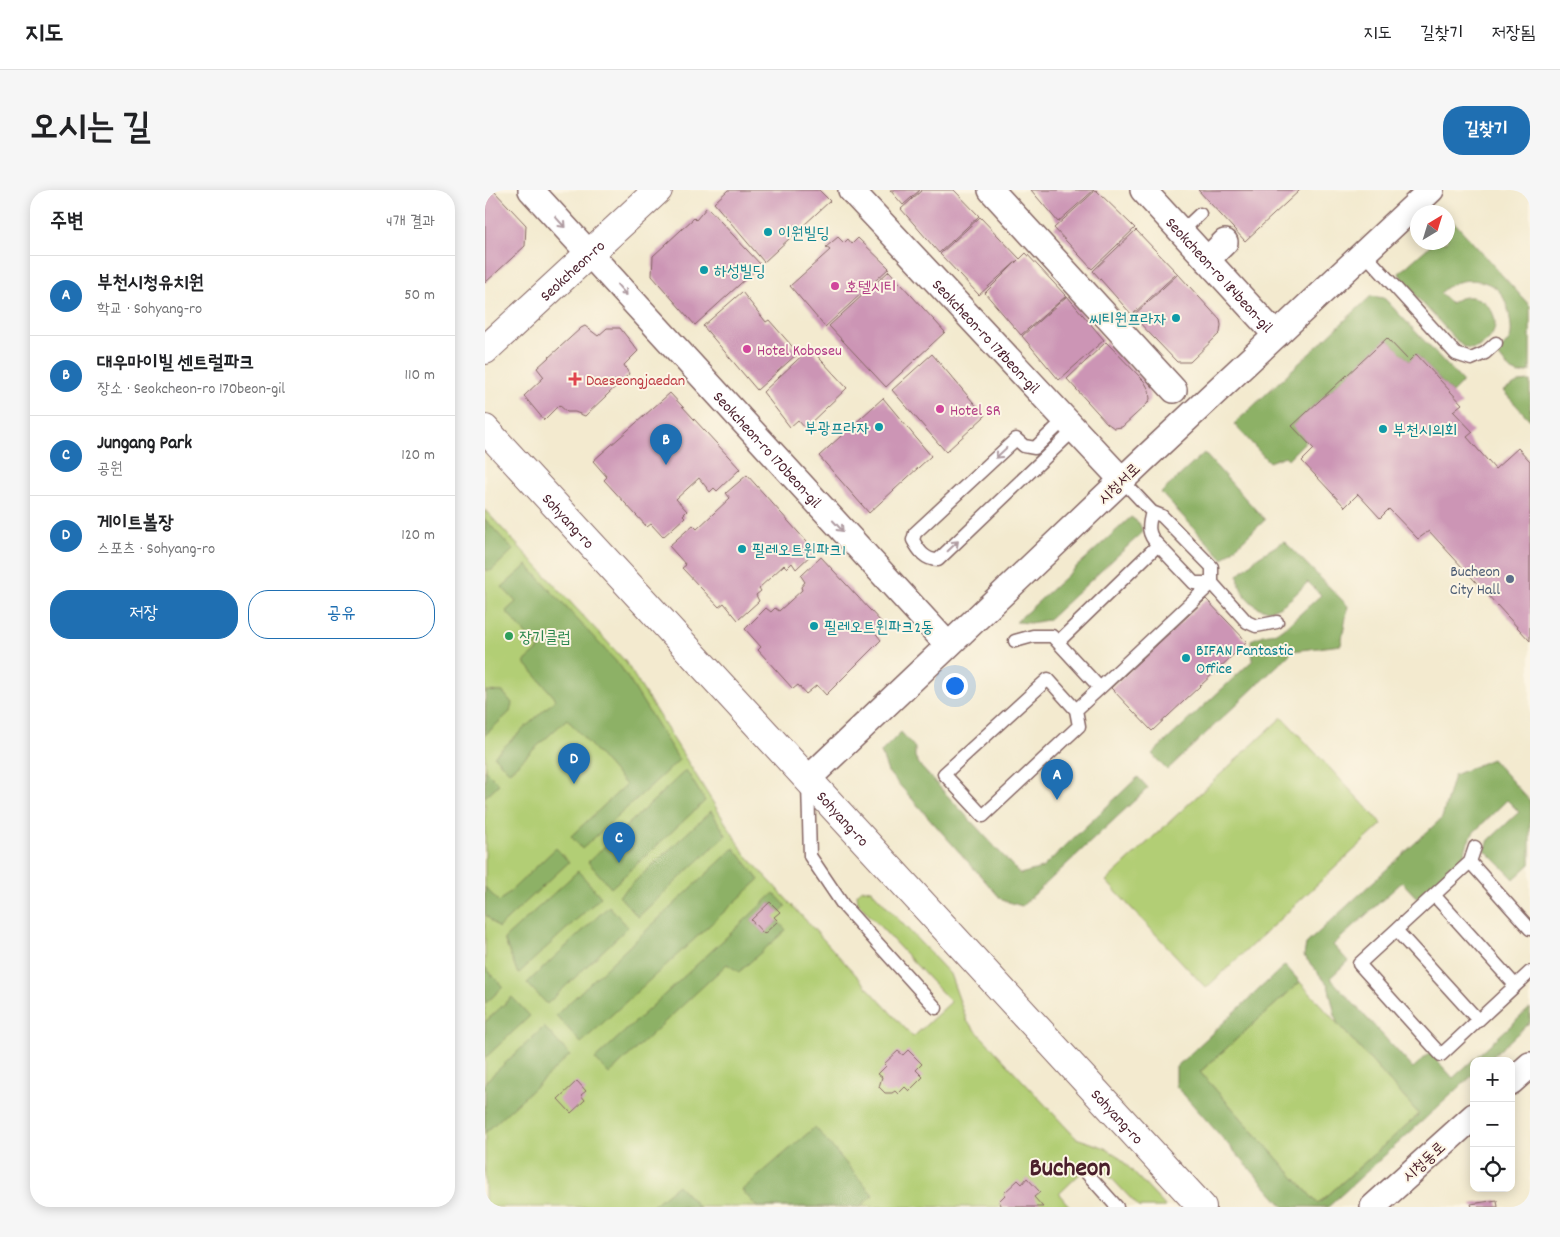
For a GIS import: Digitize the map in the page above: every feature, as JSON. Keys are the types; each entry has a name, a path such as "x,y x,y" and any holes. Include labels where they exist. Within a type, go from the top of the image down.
{"street":[{"name":"Seokcheon-ro 170beon-gil","path":"531,190 948,645"},
{"name":"Seokcheon-ro","path":"485,350 658,190"},
{"name":"Seokcheon-ro 178beon-gil","path":"851,190 1122,480"},
{"path":"991,190 1174,390"},
{"name":"Seokcheon-ro 184beon-gil","path":"1143,190 1276,335"},
{"name":"시청서로","path":"808,779 1122,480 1431,190"},
{"path":"1207,260 1225,242"},
{"name":"Sohyang-ro","path":"485,429 1202,1207"},
{"path":"1515,1078 1530,1065"},
{"name":"시청동로","path":"1373,1207 1470,1120"}],"lane":[{"path":"1181,232 1201,214"},
{"path":"1363,253 1456,354 1471,359 1485,353 1496,343"},
{"path":"1070,424 938,560 931,560 923,555 913,540 915,533 1015,439 1024,446 1035,448 1070,424"},
{"path":"1122,480 1152,512 1162,516 1212,567 1212,583 1247,622 1257,626 1277,622"},
{"path":"1152,512 1148,524 1150,537 1194,583 1212,583"},
{"path":"1058,642 1158,545"},
{"path":"1076,710 1212,583"},
{"path":"1015,641 1033,636 1052,636 1100,688"},
{"path":"1048,679 1076,710 1079,726 983,816 944,774 1048,679"},
{"path":"808,779 809,856 843,905 936,1008"},
{"path":"1475,847 1470,862 1359,964 1441,1055 1530,972"},
{"path":"1470,862 1530,929"},
{"path":"1434,895 1515,985"},
{"path":"1396,930 1479,1020"},
{"path":"1084,1170 1117,1207"}],"green space":[{"path":"1455,223 1530,306 1530,371 1519,374 1510,370 1496,353 1510,339 1511,326 1505,300 1492,285 1485,282 1461,281 1440,293 1451,303 1463,297 1474,297 1483,301 1490,309 1494,318 1495,328 1490,338 1477,348 1471,349 1459,343 1404,283 1399,273 1425,250 1455,250"},
{"path":"1371,296 1384,298 1463,382 1452,393 1416,354 1409,361 1387,338 1293,425 1306,441 1288,459 1285,456 1269,462 1234,424"},
{"path":"1530,381 1530,420 1503,391 1519,382"},
{"path":"1204,453 1265,520 1223,559 1161,493"},
{"path":"485,510 625,661 745,854 913,1037 951,1002 858,903 857,894 861,889 871,890 950,974 967,1021 1076,1138 1103,1147 1118,1156 1166,1207 1139,1207 1094,1160 1059,1194 1070,1207 485,1207"},
{"path":"1131,517 1139,523 1143,532 1048,620 1030,623 1016,622"},
{"path":"485,519 513,550 491,571 485,569"},
{"path":"1284,541 1348,606 1341,645 1293,651 1167,770 1152,754 1253,660 1251,640 1263,635 1276,633 1289,624 1321,595 1308,582 1281,606 1267,610 1259,608 1243,593 1238,575 1258,557"},
{"path":"527,565 621,667 679,760 582,849 571,836 626,785 567,719 509,772 494,756 556,699 524,662 539,649 506,611 516,602 502,587"},
{"path":"486,691 503,692 512,703 510,712 485,735"},
{"path":"1282,717 1382,824 1206,988 1106,881"},
{"path":"901,732 915,748 915,757 921,767 1020,874 1042,868 1138,777 1148,788 1022,906 1002,900 888,772 881,752"},
{"path":"1492,759 1530,801 1530,864 1514,879 1485,850 1489,840 1519,812 1507,800 1473,833 1463,858 1419,900 1402,882 1333,945 1348,961 1330,978 1413,1068 1430,1053 1453,1078 1470,1063 1470,1078 1328,1207 1284,1207 1176,1086 1176,1067 1285,965 1300,982 1200,1072 1318,1204 1419,1114 1337,1023 1328,985 1304,956 1306,944 1442,818 1454,775"},
{"path":"485,770 499,784 485,797"},
{"path":"686,770 705,801 611,888 588,862"},
{"path":"711,811 726,835 638,917 619,896"},
{"path":"556,848 569,862 498,928 485,914 485,887 499,902"},
{"path":"734,848 759,880 581,1043 556,1015"},
{"path":"578,871 601,897 518,974 504,939"},
{"path":"774,893 786,906 780,912 770,902 751,920 764,934 778,921 786,930 739,972 727,964 609,1074 595,1059"},
{"path":"609,906 628,927 547,1004 527,983"},
{"path":"485,967 503,987 485,1004"},
{"path":"1300,982 1419,1114 1318,1204 1200,1072"},
{"path":"512,997 530,1016 485,1058 485,1022"},
{"path":"1530,1008 1530,1022 1492,1057 1476,1057"},
{"path":"544,1027 570,1055 485,1133 485,1082"},
{"path":"815,1127 873,1195 860,1207 757,1207 742,1190"},
{"path":"678,1185 699,1207 651,1207"}],"building":[{"path":"485,190 493,190 526,225 525,246 485,283"},
{"name":"이원빌딩","path":"728,190 819,190 830,201 764,262 714,203"},
{"path":"890,190 920,190 903,205"},
{"path":"922,190 954,190 979,216 939,253 901,209"},
{"path":"1031,190 1094,190 1058,222"},
{"path":"1096,190 1135,228 1092,269 1054,228"},
{"path":"1198,190 1300,190 1245,241"},
{"name":"하성빌딩","path":"707,207 761,265 695,325 652,276 653,256 694,218 696,220"},
{"path":"980,217 1020,259 1026,253 1066,296 1021,335 985,293 1018,260 979,295 940,254"},
{"path":"1136,230 1177,273 1132,315 1093,271"},
{"path":"838,237 844,243 848,239 852,244 858,238 889,268 825,327 790,286 830,250 826,247"},
{"path":"889,271 945,332 886,387 829,326"},
{"name":"씨티원프라자","path":"1178,274 1220,320 1221,325 1220,333 1190,362 1177,362 1133,316"},
{"path":"742,292 766,322 769,320 798,353 757,390 703,326"},
{"path":"1067,296 1104,340 1059,380 1022,336"},
{"path":"585,326 598,336 607,328 620,328 638,351 624,365 629,374 585,416 575,412 567,412 559,405 544,420 524,396 544,377 537,368"},
{"path":"1387,338 1409,361 1416,354 1462,404 1453,411 1473,432 1467,437 1495,469 1518,448 1530,461 1530,641 1429,531 1418,539 1389,509 1380,518 1358,494 1345,507 1302,461 1314,449 1292,426"},
{"path":"1106,342 1144,381 1149,390 1150,399 1147,404 1122,427 1114,428 1107,423 1067,379"},
{"path":"810,348 847,388 805,428 798,420 790,427 763,392"},
{"path":"932,354 985,416 946,452 892,390"},
{"path":"670,393 740,469 717,491 714,488 710,492 699,478 676,499 687,511 683,515 685,517 663,537 651,524 647,527 604,480 607,477 593,461"},
{"name":"부광프라자","path":"883,398 931,456 869,513 819,456"},
{"name":"필레오트윈파크1","path":"747,475 815,551 796,569 792,563 787,568 784,565 759,588 761,591 756,595 759,601 738,620 724,603 719,607 682,568 686,565 669,546 693,525 697,529 730,498 726,493"},
{"name":"필레오트윈파크2동","path":"821,557 882,623 874,631 881,640 826,695 817,685 806,694 798,685 793,689 758,650 761,647 745,629 766,608 771,612 775,608 779,611 802,590 801,587 805,582 801,576"},
{"name":"BIFAN Fantastic Office","path":"1206,599 1247,642 1152,731 1111,688"},
{"path":"770,902 780,912 774,917 778,921 764,934 751,920"},
{"path":"908,1050 922,1064 916,1070 923,1077 909,1091 905,1087 898,1094 895,1091 885,1093 879,1087 882,1077 878,1074 886,1066 884,1064 898,1051 903,1055"},
{"path":"577,1081 586,1091 581,1095 585,1100 571,1113 558,1099"},
{"path":"1027,1178 1040,1192 1034,1197 1043,1207 1002,1207 999,1201 1005,1195 1004,1193 1018,1180 1022,1184"},
{"path":"1497,1200 1498,1207 1472,1207 1471,1204"}],"place":[{"name":"이원빌딩","path":"768,232"},
{"name":"하성빌딩","path":"704,270"},
{"name":"호텔시티","path":"835,286"},
{"name":"씨티원프라자","path":"1176,318"},
{"name":"Hotel Koboseu","path":"747,349"},
{"name":"Daeseongjaedan","path":"575,379"},
{"name":"Hotel SR","path":"940,409"},
{"name":"부광프라자","path":"879,427"},
{"name":"부천시의회","path":"1383,429"},
{"name":"대우마이빌 센트럴파크","path":"666,465"},
{"name":"필레오트윈파크1","path":"742,549"},
{"name":"Bucheon City Hall","path":"1510,579"},
{"name":"필레오트윈파크2동","path":"814,626"},
{"name":"장기클럽","path":"509,636"},
{"name":"BIFAN Fantastic Office","path":"1186,658"},
{"name":"게이트볼장","path":"574,784"},
{"name":"부천시청유치원","path":"1057,800"},
{"name":"Jungang Park","path":"619,863"}],"district":[{"name":"Bucheon","path":"1070,1166"}]}
